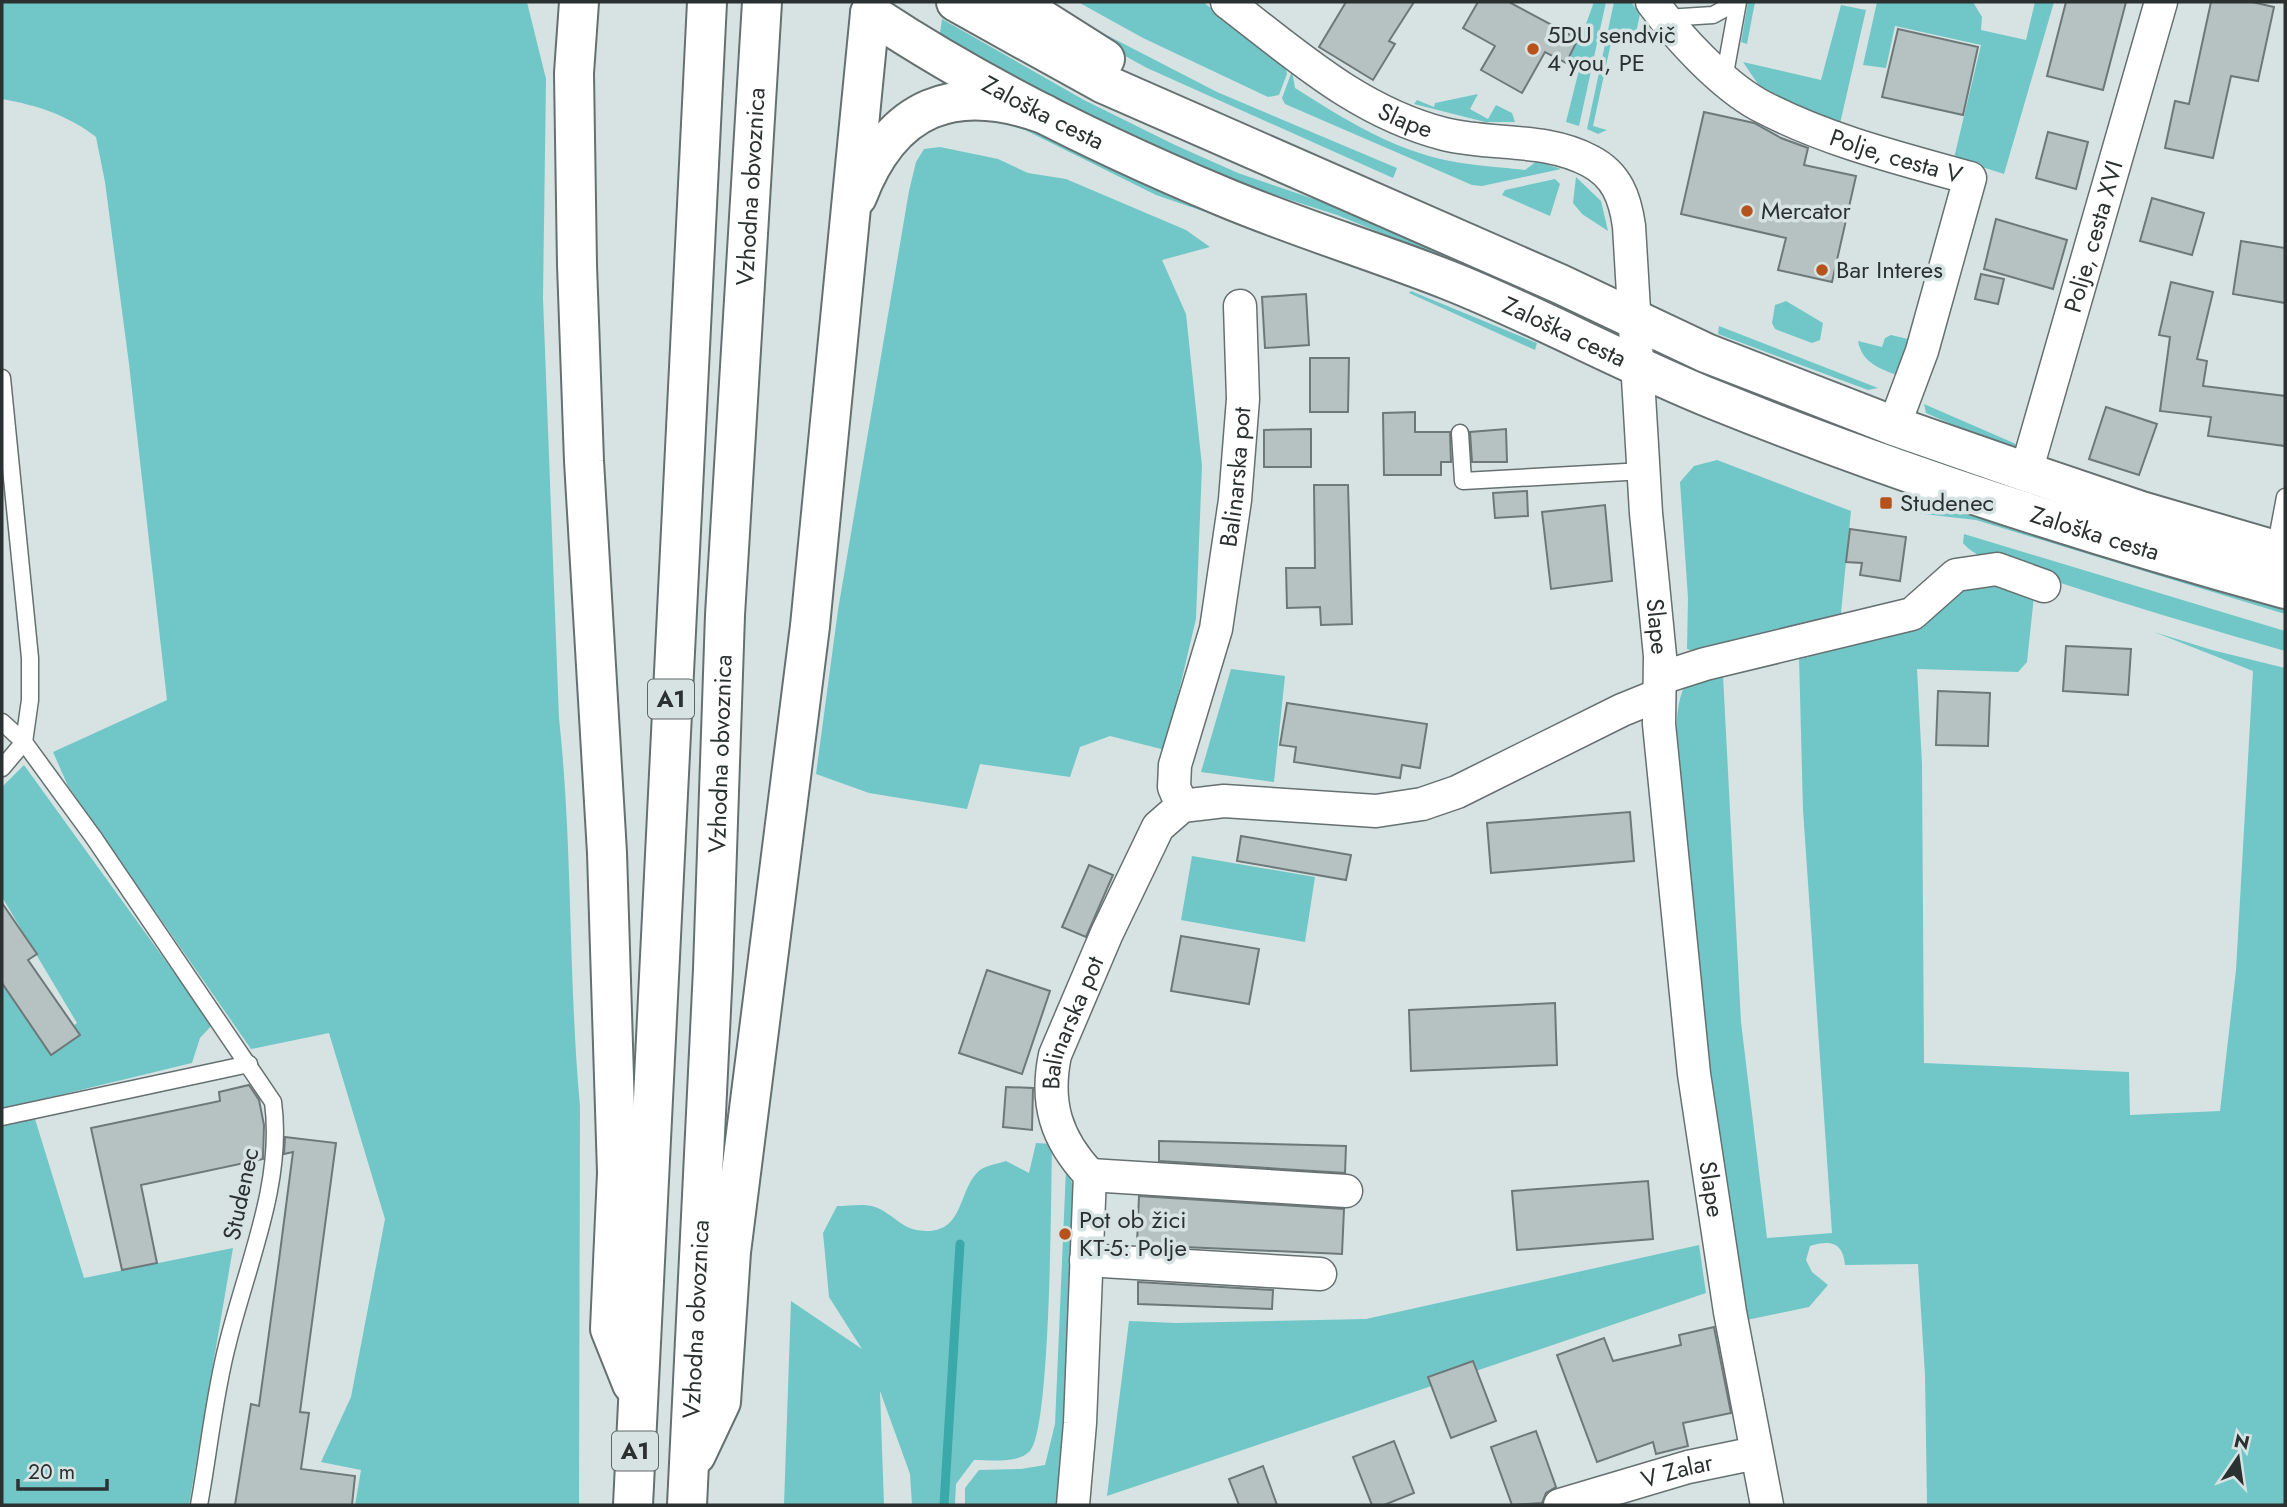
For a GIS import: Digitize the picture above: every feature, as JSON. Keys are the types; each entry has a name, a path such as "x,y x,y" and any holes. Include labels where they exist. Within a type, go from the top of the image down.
{"main road":[{"path":"565,2 574,73"},
{"path":"579,2 574,73 584,461 607,853 617,1173 610,1329 637,1396"},
{"name":"Vzhodna obvoznica","path":"633,1505 707,2"},
{"name":"Vzhodna obvoznica","path":"688,1489 713,969 725,615 762,2"},
{"name":"Zaloška cesta","path":"956,2 1101,83 1635,318 1706,353 1894,426 2026,472 2141,511 2280,551"},
{"path":"1015,2 1110,62 1191,122"},
{"name":"Zaloška cesta","path":"848,225 870,13 915,43 1044,114 1228,199 1451,281 1736,408 2079,531 2285,589"},
{"path":"688,1489 721,1402 731,1252 810,626 848,225 872,165 891,139 916,116 951,102 986,99 1044,114"}],"street":[{"name":"Slape","path":"1227,2 1333,84 1376,108 1418,126 1472,140 1562,149 1600,167 1617,184 1627,208 1660,687 1659,724 1694,1074 1730,1312 1767,1505"},
{"name":"Polje, cesta XVI","path":"2026,472 2161,2"},
{"name":"Polje, cesta V","path":"1658,10 1724,79 1757,104 1840,141 1970,178 1922,351 1894,426"},
{"name":"Balinarska pot","path":"1090,1175 1074,1158 1054,1120 1049,1091 1055,1055 1107,933 1158,827 1182,806 1174,787 1175,765 1216,629 1235,500 1242,399 1240,306"},
{"path":"1182,806 1224,801 1376,811 1422,804 1457,792 1622,710 1705,664 1912,614 1956,575 1997,569 2044,586"},
{"path":"1073,1505 1080,1423 1090,1175 1346,1191"},
{"path":"1086,1260 1320,1274"},
{"name":"V Zalar","path":"1560,1505 1688,1467 1756,1453"}],"lane":[{"path":"1658,10 1713,15 1737,2"},
{"path":"1724,79 1737,2"},
{"path":"2,378 30,658 30,700 24,742 2,768"},
{"path":"1460,433 1463,481 1644,471"},
{"path":"2280,551 2285,497"},
{"name":"Studenec","path":"2,722 24,742 94,838 273,1102 276,1129 273,1171 227,1345 199,1505"},
{"path":"2,1117 249,1064"}],"shaded area":[{"path":"2,2 527,2 546,79 543,298 559,718 567,815 580,1106 579,1505 355,1505 361,1470 321,1462 351,1397 385,1219 329,1033 251,1049 68,786 53,752 167,700 129,364 105,182 96,137 51,112 2,99"},
{"path":"1078,2 1203,2 1285,65 1287,74 1279,95 1268,97 1143,38"},
{"path":"1594,2 1606,2 1579,126 1566,122 1580,66 1568,59 1583,32"},
{"path":"1614,2 1631,2 1640,14 1636,33 1614,29 1593,126 1607,130 1598,134 1587,129"},
{"path":"1748,2 1755,2 1747,44 1741,42"},
{"path":"1877,2 1973,2 1982,17 1981,30 2026,40 2035,2 2054,2 2004,174 1954,158 1981,45 1895,26 1886,68 1863,65"},
{"path":"1841,5 1866,10 1839,128 1764,93 1743,62 1821,80"},
{"path":"1064,13 1217,92 1397,168 1393,178 1147,68 1054,17"},
{"path":"942,19 1084,100 1175,145 1238,173 1349,211 1538,290 1539,297 1337,215 1234,182 1173,158 939,40"},
{"path":"1292,71 1295,88 1351,122 1409,149 1469,164 1525,170 1537,161 1561,169 1482,186 1472,185 1285,104 1282,98"},
{"path":"1478,94 1470,109 1488,119 1496,105 1512,113 1515,122 1485,122 1414,104 1417,100 1434,107 1435,103"},
{"path":"994,113 1269,234 1156,195 1025,130 987,119"},
{"path":"940,147 998,159 1028,173 1066,179 1186,230 1210,247 1162,260 1186,314 1202,466 1196,619 1165,750 1110,736 1080,747 1070,777 980,764 967,809 869,793 816,774 838,610 909,191 916,162 924,149"},
{"path":"1576,177 1601,201 1608,231 1582,214 1573,203"},
{"path":"1555,179 1560,184 1550,216 1502,195 1505,190"},
{"path":"1411,291 1537,343 1535,350 1409,293"},
{"path":"1786,301 1823,323 1820,340 1812,343 1775,329 1772,323 1775,305"},
{"path":"1719,326 1878,388 1868,390 1718,334"},
{"path":"1891,335 1912,340 1901,377 1868,360 1858,341 1882,347 1885,338"},
{"path":"1924,404 2016,444 2015,448 2002,446 1926,413"},
{"path":"1717,460 1851,511 1840,623 1706,654 1687,649 1688,598 1680,482 1694,466"},
{"path":"1909,502 1957,507 2285,606 2285,614 1976,520 1906,512"},
{"path":"1964,534 2285,631 2285,651 2001,565 1970,549 1963,543"},
{"path":"1996,583 2034,596 2027,662 2018,672 1917,669 1922,764 1924,1063 2129,1072 2130,1115 2220,1111 2236,970 2253,671 2154,632 2285,668 2285,1505 1927,1505 1925,1375 1918,1264 1845,1265 1842,1251 1838,1247 1829,1243 1810,1246 1806,1260 1812,1272 1828,1285 1809,1307 1742,1321 1689,892 1676,732 1681,694 1688,679 1915,622 1964,590","holes":["1799,657 1803,810 1832,1233 1767,1238 1741,1022 1723,675"]},
{"path":"1231,669 1285,676 1274,782 1201,772"},
{"path":"24,765 212,1025 200,1038 192,1063 2,1109 2,971 48,1044 77,1023 2,897 2,787"},
{"path":"1192,856 1315,877 1305,942 1181,920"},
{"path":"35,1119 84,1278 233,1248 189,1505 2,1505 2,1126"},
{"path":"1036,1143 1052,1144 1051,1208 1046,1356 1037,1434 1030,1451 1011,1460 974,1460 956,1484 955,1505 912,1505 910,1474 880,1391 884,1505 784,1505 791,1301 862,1349 829,1297 823,1233 837,1206 871,1206 882,1210 905,1226 927,1231 939,1229 955,1216 968,1187 980,1170 1006,1161 1029,1173"},
{"path":"1066,1169 1078,1197 1061,1505 965,1505 965,1488 979,1470 1021,1469 1045,1465 1055,1424"},
{"path":"1699,1245 1706,1293 1107,1496 1129,1321 1176,1323 1366,1319"}],"building":[{"path":"1346,2 1414,2 1389,41 1395,44 1373,80 1319,47"},
{"name":"5DU sendvič 4 you, PE","path":"1478,2 1509,2 1578,39 1566,63 1545,52 1522,93 1481,70 1495,46 1463,28"},
{"path":"2066,2 2126,2 2103,90 2047,76"},
{"path":"2211,2 2252,2 2274,7 2258,81 2231,76 2213,158 2165,148 2175,101 2189,104"},
{"path":"1898,29 1978,47 1963,115 1882,97"},
{"path":"1704,112 1754,123 1781,138 1808,148 1804,165 1856,176 1832,282 1778,270 1786,238 1681,214"},
{"path":"2048,132 2088,142 2076,189 2036,178"},
{"path":"2152,198 2204,213 2192,255 2140,241"},
{"path":"1996,219 2067,240 2053,289 1984,269"},
{"path":"2241,241 2285,248 2285,303 2233,294"},
{"path":"1981,274 2004,279 1998,304 1975,299"},
{"path":"2171,282 2213,292 2197,359 2207,361 2203,386 2285,396 2285,446 2208,436 2211,417 2160,411 2170,337 2159,335"},
{"path":"1306,294 1309,345 1265,348 1262,297"},
{"path":"1310,358 1349,358 1348,412 1310,412"},
{"path":"2106,407 2157,424 2139,475 2089,459"},
{"path":"1415,412 1415,432 1450,432 1451,462 1441,462 1441,475 1384,475 1383,413"},
{"path":"1311,429 1311,467 1264,467 1264,430"},
{"path":"1506,429 1507,462 1472,462 1470,432"},
{"path":"1314,485 1348,485 1352,624 1321,625 1320,607 1287,608 1286,568 1315,568"},
{"path":"1527,491 1528,516 1495,518 1493,493"},
{"path":"1605,505 1612,581 1551,589 1542,512"},
{"path":"1850,529 1906,537 1900,581 1860,575 1862,563 1846,562"},
{"path":"2066,646 2131,649 2128,695 2063,691"},
{"path":"1938,691 1990,693 1988,746 1936,745"},
{"path":"1287,703 1427,724 1420,768 1402,765 1400,778 1294,762 1296,747 1280,745"},
{"path":"1630,812 1634,861 1491,873 1487,823"},
{"path":"1241,836 1351,855 1346,880 1237,861"},
{"path":"1089,865 1113,875 1086,937 1062,927"},
{"path":"2,903 37,954 28,960 80,1035 51,1055 2,983"},
{"path":"1181,936 1259,949 1249,1004 1171,991"},
{"path":"987,970 1050,991 1022,1074 959,1053"},
{"path":"1555,1003 1557,1065 1411,1071 1409,1010"},
{"path":"249,1085 259,1100 264,1125 263,1159 141,1185 157,1263 122,1270 91,1128 220,1101 219,1092"},
{"path":"1006,1087 1033,1088 1032,1130 1003,1127"},
{"path":"285,1137 336,1143 300,1412 309,1413 301,1469 355,1476 352,1505 235,1505 251,1404 259,1406 279,1260 293,1152 284,1154"},
{"path":"1159,1141 1346,1146 1345,1173 1159,1161"},
{"path":"1648,1181 1653,1239 1517,1250 1512,1191"},
{"path":"1139,1196 1344,1209 1342,1254 1140,1245 1137,1243"},
{"path":"1138,1282 1273,1290 1272,1309 1138,1304"},
{"path":"1714,1327 1731,1413 1683,1423 1688,1446 1656,1454 1653,1442 1597,1462 1557,1355 1604,1338 1613,1361 1681,1345 1679,1335"},
{"path":"1473,1361 1496,1421 1451,1438 1428,1377"},
{"path":"1536,1431 1556,1487 1546,1493 1542,1503 1512,1505 1491,1447"},
{"path":"1394,1441 1414,1493 1384,1505 1372,1505 1353,1457"},
{"path":"1263,1466 1277,1505 1239,1505 1229,1479"}],"waterway":[{"path":"944,1505 960,1244"}],"place":[{"name":"5DU sendvič 4 you, PE","path":"1533,49"},
{"name":"Mercator","path":"1747,211"},
{"name":"Bar Interes","path":"1822,270"},
{"name":"Studenec","path":"1886,503"},
{"name":"Pot ob žici KT-5: Polje","path":"1065,1234"}]}
